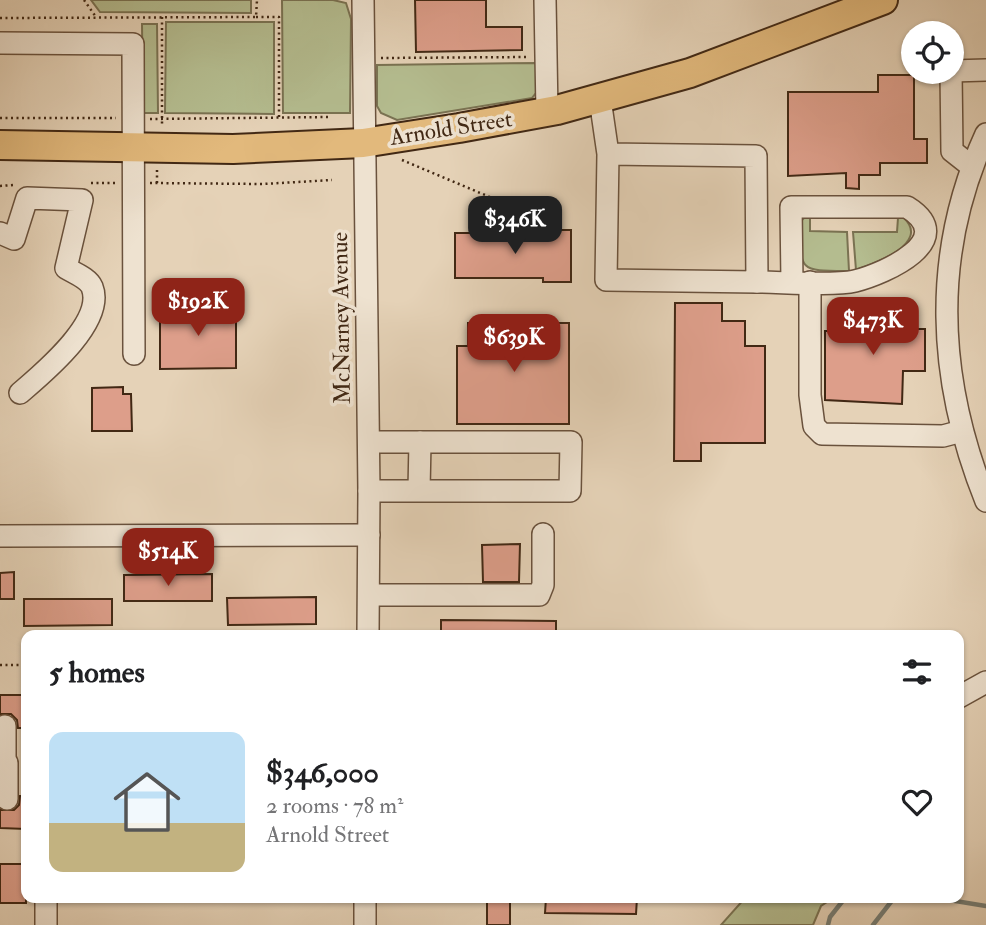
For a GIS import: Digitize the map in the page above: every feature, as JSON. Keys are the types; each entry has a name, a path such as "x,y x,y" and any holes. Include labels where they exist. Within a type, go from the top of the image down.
{"main road":[{"name":"Arnold Street","path":"0,145 233,149 365,142 547,112 600,99 690,73 883,0"}],"street":[{"name":"McNarney Avenue","path":"363,0 369,442 368,630"},
{"path":"545,0 547,112"},
{"path":"0,43 133,44 133,118 146,149 134,183 134,354"},
{"path":"964,71 986,70"},
{"path":"952,84 952,150 971,166"},
{"path":"600,99 608,154 606,280 757,282 801,282 853,282 916,253 925,239 925,224 918,213 907,207 791,207 801,282 814,426 822,434 943,436 962,431"},
{"path":"986,134 971,166 951,243 947,274 947,320 953,394 971,463 986,500"},
{"path":"608,154 756,156 757,282"},
{"path":"0,233 14,239 27,198 82,200 66,268 87,280 93,289 94,301 89,315 64,354 20,393"},
{"path":"925,239 951,243"},
{"path":"369,442 571,442 570,491 369,491"},
{"path":"419,490 420,442"},
{"path":"369,595 539,595 544,585 543,534"},
{"path":"0,536 369,535"},
{"path":"964,694 986,682"},
{"path":"5,726 10,763 7,799"},
{"path":"46,903 46,925"},
{"path":"365,903 365,925"}],"path":[{"path":"84,0 96,17"},
{"path":"256,17 257,0"},
{"path":"157,183 146,149 162,120 162,17"},
{"path":"0,18 279,17 279,117"},
{"path":"364,58 546,57"},
{"path":"0,118 162,120 329,117"},
{"path":"393,156 542,219"},
{"path":"83,184 264,184 332,180"},
{"path":"0,186 14,185"},
{"path":"0,665 21,665"}],"green space":[{"path":"91,0 251,0 251,13 100,12"},
{"path":"282,0 333,0 346,3 351,19 350,113 283,113"},
{"path":"166,22 274,22 274,114 165,113"},
{"path":"142,24 157,24 158,113 143,113"},
{"path":"536,63 537,92 532,98 397,120 381,113 377,106 377,65"},
{"path":"805,217 810,218 810,231 847,232 849,271 812,269 806,265 802,259 800,238 800,222"},
{"path":"898,218 904,218 910,227 910,236 905,244 886,258 856,270 853,232 897,232"},
{"path":"741,903 826,903 821,906 813,925 721,925"}],"building":[{"path":"415,0 486,0 486,27 522,27 522,50 416,52"},
{"path":"878,75 901,75 901,84 914,84 914,139 927,139 927,163 880,163 880,175 859,175 859,189 846,188 846,173 788,176 788,92 878,92"},
{"path":"542,230 571,230 571,282 543,282 543,278 455,278 455,233 542,233"},
{"path":"867,300 901,301 903,329 925,329 925,371 903,371 902,404 825,400 825,331 866,331"},
{"path":"675,303 722,303 722,321 745,321 745,346 765,346 765,443 701,443 701,461 674,461"},
{"path":"160,308 236,308 236,368 160,369"},
{"path":"468,323 569,323 569,424 457,424 457,346 468,346"},
{"path":"123,387 123,394 131,394 132,431 92,431 92,388"},
{"path":"520,544 519,582 483,582 482,545"},
{"path":"14,572 14,599 0,599 0,573"},
{"path":"212,574 212,601 124,601 124,575"},
{"path":"316,597 316,624 228,625 227,598"},
{"path":"24,599 112,599 112,625 24,626"},
{"path":"441,620 556,621 556,630 441,630"},
{"path":"0,695 21,695 21,728 18,728 17,720 11,714 0,714"},
{"path":"21,796 21,829 0,828 0,810 14,810 19,805"},
{"path":"0,864 21,864 21,903 0,903"},
{"path":"487,903 510,903 510,925 487,925"},
{"path":"546,903 637,903 636,914 545,913"}],"waterway":[{"path":"964,902 986,906"},
{"path":"828,925 830,917 841,903"},
{"path":"873,925 890,903"}]}
